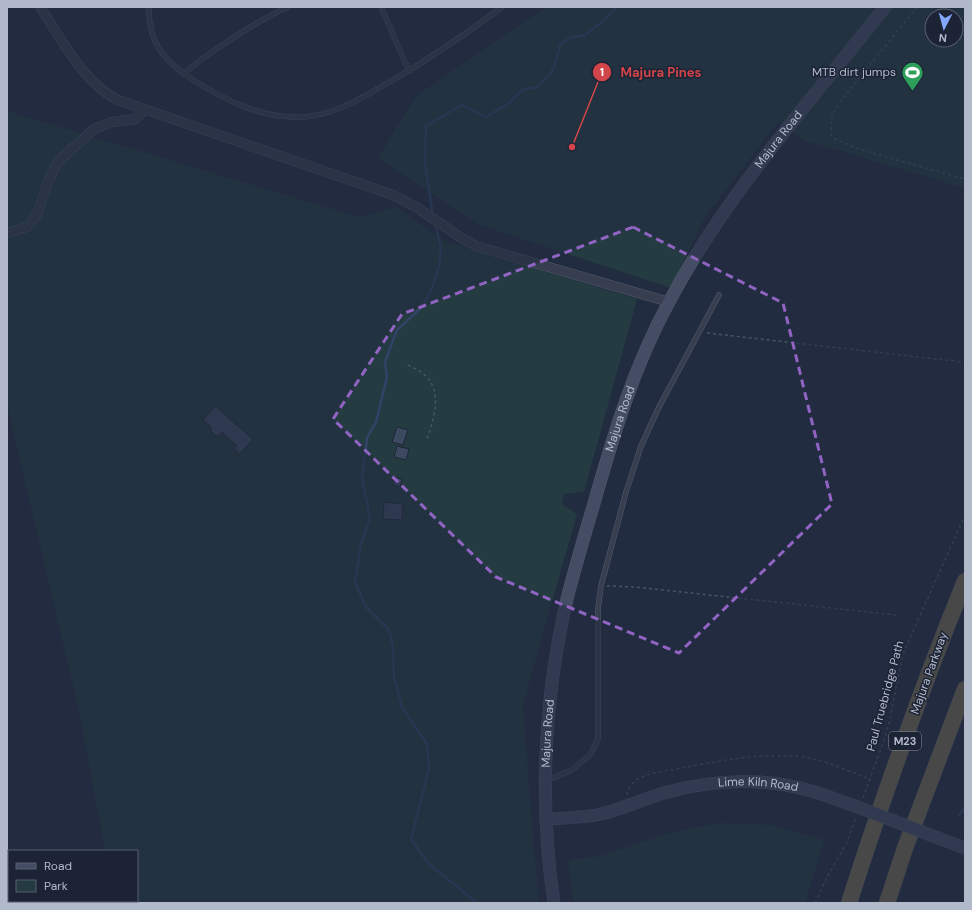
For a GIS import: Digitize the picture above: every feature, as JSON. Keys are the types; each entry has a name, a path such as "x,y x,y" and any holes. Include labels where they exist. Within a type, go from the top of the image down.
{"highway":[{"name":"Majura Parkway","path":"849,903 868,844 934,659 965,581"},
{"path":"887,903 905,848 965,689"}],"street":[{"path":"40,7 78,63 95,84 112,97 144,110 393,195 416,206 462,239 476,246 668,302"},
{"name":"Majura Road","path":"554,903 549,868 545,782 550,689 560,629 567,599 616,428 626,400 648,344 668,302 718,220 885,7"},
{"path":"7,233 27,227 37,215 56,163 74,146 94,129 112,122 136,119 144,110"},
{"name":"Lime Kiln Road","path":"546,820 602,814 665,792 714,782 742,781 789,786 814,792 858,806 965,848"}],"lane":[{"path":"149,7 149,19 154,40 167,61 184,74 212,91 250,109 266,114 294,117 332,111 346,105 409,71 468,32 502,7"},
{"path":"184,74 193,64 244,31 269,15 288,7"},
{"path":"381,7 409,71"},
{"path":"545,782 572,770 591,754 598,739 598,609 601,586 626,492 641,446 659,406 719,295"}],"path":[{"path":"917,7 839,103 832,116 831,135 835,139 858,149 965,179"},
{"path":"699,332 963,362"},
{"path":"408,365 426,376 434,386 436,402 434,418 427,439"},
{"name":"Paul Truebridge Path","path":"814,903 846,844 858,806 870,779 886,734 899,670 905,650 965,515"},
{"path":"601,586 635,587 896,615"},
{"path":"630,804 627,798 630,785 645,776 701,764 739,759 775,756 809,758 870,779"}],"highlighted area":[{"path":"633,227 783,303 832,504 679,653 496,577 333,419 402,314"}],"green space":[{"path":"546,7 965,7 965,188 803,140 779,121 705,217 671,288 480,225 378,158 416,96"},
{"path":"7,111 355,216 360,217 396,207 446,242 637,299 584,492 564,494 562,504 577,514 523,704 539,903 114,903 138,902 138,850 105,850 80,715 7,405"},
{"path":"718,823 772,825 824,840 805,903 574,903 570,882 569,860 601,856 670,833"}],"building":[{"path":"215,406 253,439 240,454 234,449 237,446 222,432 217,437 210,430 212,428 203,420"},
{"path":"397,427 408,430 403,445 392,442"},
{"path":"397,446 409,449 406,460 394,457"},
{"path":"394,477 402,479 400,487 393,485"},
{"path":"384,502 403,504 402,520 383,519"}],"waterway":[{"path":"433,216 425,163 426,126 462,105 486,117 508,104 522,90 537,87 550,75 556,62 560,45 569,38 585,35 603,21 616,7"},
{"path":"435,223 441,248 439,266 432,288 421,308 397,330 385,362 387,377 376,422 367,438 362,479 370,518 361,544 355,582 366,607 389,630 393,647 394,677 402,707 427,744 429,769 411,839 429,864 477,903"},
{"path":"958,816 965,808"}],"place":[{"name":"MTB dirt jumps","path":"912,92"},
{"name":"Majura Pines","path":"572,147"}]}
